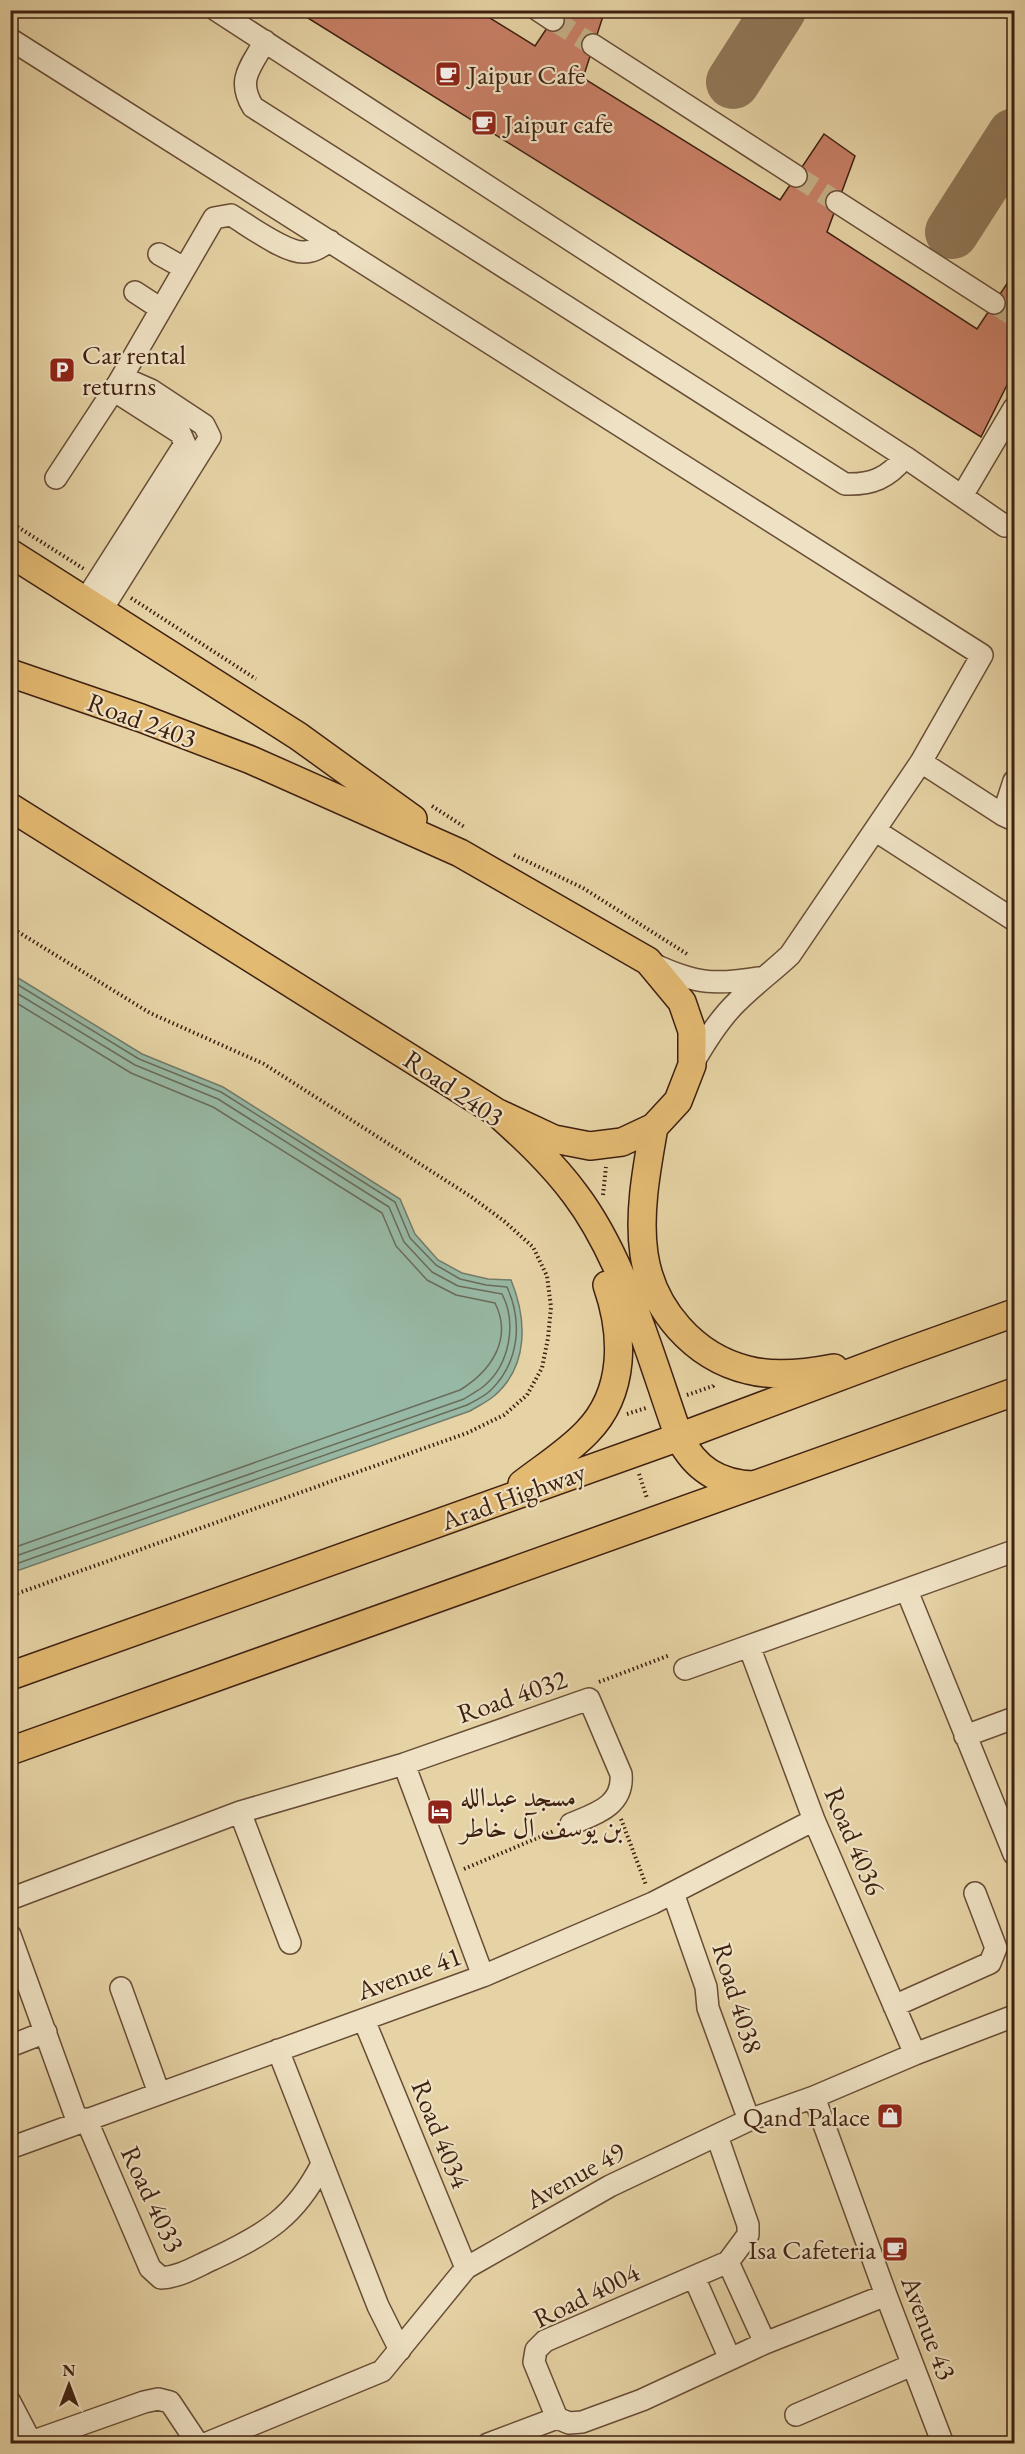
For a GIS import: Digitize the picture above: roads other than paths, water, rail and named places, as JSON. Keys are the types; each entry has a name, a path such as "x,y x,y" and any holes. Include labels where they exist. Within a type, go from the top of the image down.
{"main road":[{"path":"10,553 298,736 460,853"},
{"name":"Road 2403","path":"10,673 141,718 251,760 460,853 648,962 682,1002 692,1030 692,1065"},
{"name":"Road 2403","path":"10,807 496,1112 540,1151 576,1195 600,1234 626,1290 686,1451 709,1474 724,1481 756,1485"},
{"path":"496,1112 554,1139 591,1146 622,1142 654,1127 678,1101 692,1065"},
{"path":"654,1127 647,1169 644,1254 651,1282 663,1308 681,1331 703,1350 728,1364 750,1371 784,1373 825,1370 900,1354"},
{"path":"501,1500 588,1432 605,1408 617,1374 620,1340 616,1311 600,1258 600,1234"},
{"name":"Arad Highway","path":"10,1676 679,1437 1014,1313"},
{"path":"10,1751 1014,1392"}],"street":[{"path":"216,10 905,457 1005,526 1014,526"},
{"path":"10,39 982,655 921,762 790,955 737,1001 724,1016 692,1065"},
{"path":"265,41 246,75 244,93 253,107 845,484 863,484 879,480 894,470 905,457"},
{"path":"593,45 796,176"},
{"path":"837,202 994,303"},
{"path":"56,478 116,386 214,218 231,215 283,247 302,253 317,249 330,241"},
{"path":"159,254 184,268"},
{"path":"135,292 161,309"},
{"path":"93,606 210,437 204,425 151,390 135,383 116,386"},
{"path":"962,496 1014,408"},
{"path":"921,762 1009,817 1014,781"},
{"path":"876,831 1014,920"},
{"path":"648,962 679,976 712,983 723,984 768,976"},
{"path":"685,1669 1014,1551"},
{"path":"907,1591 1014,1854"},
{"name":"Road 4036","path":"749,1647 814,1821 915,2054"},
{"name":"Road 4032","path":"10,1899 240,1812 404,1764 589,1699 621,1774 620,1791 606,1809 571,1824"},
{"path":"965,1736 1014,1718"},
{"path":"404,1764 483,1976"},
{"path":"240,1812 290,1942"},
{"name":"Avenue 41","path":"10,2148 483,1976 653,1903 814,1821"},
{"name":"Road 4038","path":"673,1893 706,1987 708,2008 749,2120"},
{"path":"894,2006 990,1963 996,1948 975,1893"},
{"name":"Road 4033","path":"10,1935 82,2121 150,2268 161,2277 175,2277 254,2240 271,2229 308,2191 322,2164"},
{"path":"121,1988 159,2093"},
{"name":"Avenue 49","path":"205,2444 382,2371 466,2268 610,2186 749,2120 814,2097 915,2054 1014,2016"},
{"name":"Road 4034","path":"364,2020 466,2268"},
{"path":"10,2046 46,2032"},
{"path":"279,2050 378,2306 400,2350"},
{"name":"Avenue 43","path":"814,2097 943,2444"},
{"name":"Road 4004","path":"557,2418 534,2362 536,2350 545,2341 728,2262 748,2235 748,2224 717,2136"},
{"path":"728,2262 765,2343"},
{"path":"694,2277 730,2359"},
{"path":"488,2444 557,2418 569,2423 582,2422 642,2400 765,2343 886,2295"},
{"path":"796,2415 912,2365"},
{"path":"28,2443 158,2399 170,2402 198,2444"},
{"path":"10,2402 28,2443"},
{"path":"10,2415 28,2443"}],"water":[{"path":"10,973 142,1054 223,1087 400,1199 415,1234 438,1260 462,1273 488,1279 511,1280 520,1310 522,1341 514,1371 505,1384 491,1398 470,1411 11,1573"}],"tunnel":[{"path":"553,20 593,45"},
{"path":"796,176 837,202"},
{"path":"994,303 1014,316"}],"place":[{"name":"Jaipur Cafe","path":"448,74"},
{"name":"Jaipur cafe","path":"484,123"},
{"name":"Car rental returns","path":"62,370"},
{"name":"مسجد عبدالله بن يوسف آل خاطر","path":"440,1812"},
{"name":"Qand Palace","path":"890,2116"},
{"name":"Isa Cafeteria","path":"895,2249"}]}
